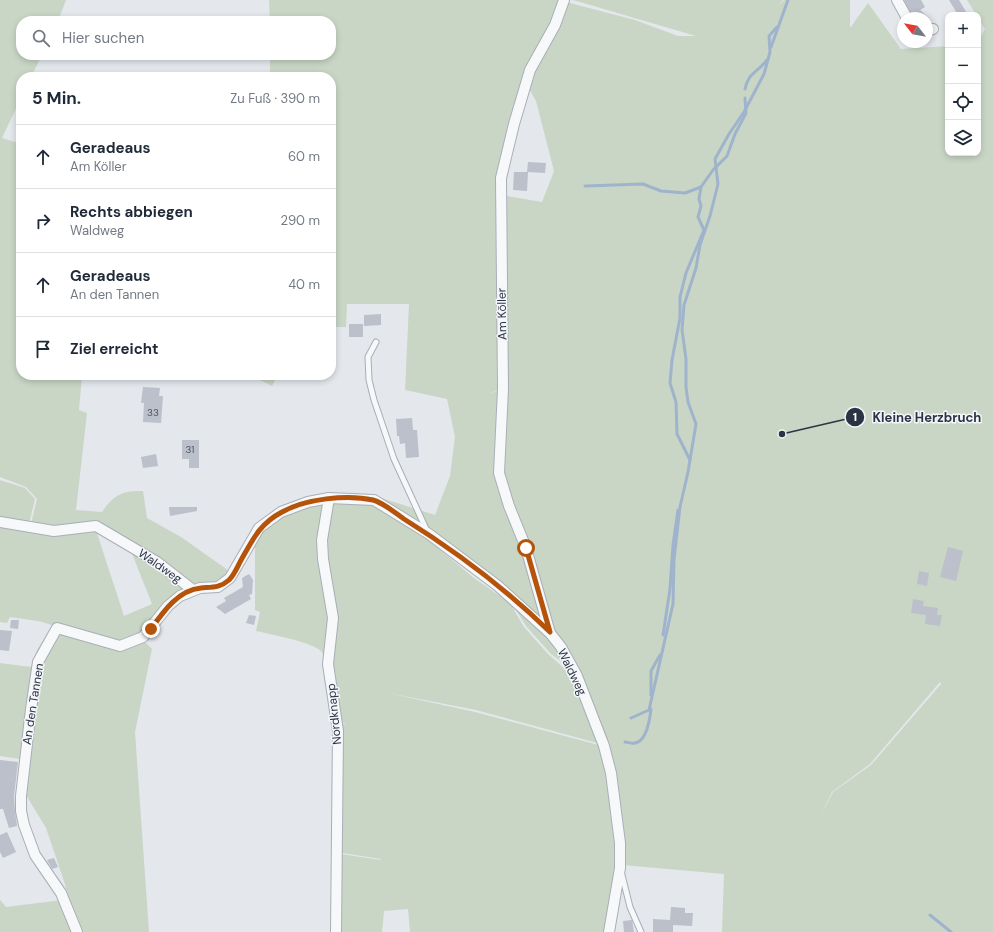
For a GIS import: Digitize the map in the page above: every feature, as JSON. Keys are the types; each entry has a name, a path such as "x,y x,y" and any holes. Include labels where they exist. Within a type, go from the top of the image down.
{"street":[{"name":"Am Köller","path":"550,632 528,555 508,506 499,473 503,389 501,178 516,116 530,70 555,25 564,0"},
{"path":"897,0 904,12"},
{"name":"Waldweg","path":"0,522 54,531 96,526 158,562 193,590 218,587 230,578 259,528 281,512 308,502 330,498 374,500 429,534 498,586 550,632 561,647 577,676 604,746 611,773 619,835 620,868 609,932"},
{"name":"Nordknapp","path":"330,498 322,540 323,559 334,618 328,664 338,731 336,932"},
{"name":"An den Tannen","path":"77,932 61,893 35,855 24,825 21,810 21,796 38,662 58,628 120,646 143,637 174,600 193,590"}],"lane":[{"path":"376,342 368,357 369,380 374,400 394,459 429,534"},
{"path":"620,868 624,877 630,908 640,932"}],"green space":[{"path":"0,0 66,0 60,16 16,16 16,60 40,60 34,72 16,72 16,109 2,138 16,142 16,380 82,380 79,410 87,413 76,510 102,512 110,501 119,495 130,491 143,491 147,518 181,537 232,573 223,581 196,584 188,583 96,524 55,527 31,524 37,499 26,487 0,477"},
{"path":"269,0 561,0 553,23 527,68 498,178 501,390 489,393 505,390 501,195 542,202 554,171 536,101 528,87 540,54 556,25 566,2 635,20 678,36 696,36 573,0 783,0 776,8 784,0 850,0 850,28 868,3 897,43 897,48 933,48 945,46 945,156 981,156 981,36 985,29 981,23 981,12 974,12 967,0 993,0 993,932 722,932 724,874 623,865 616,789 607,745 596,712 580,675 551,654 526,626 511,602 458,563 427,537 426,538 474,578 510,603 524,627 548,654 574,677 601,744 476,710 388,693 475,712 602,746 615,807 619,843 618,865 607,932 410,932 408,909 384,911 382,932 339,932 341,854 381,859 342,853 339,723 347,724 339,721 329,664 326,665 321,651 309,644 256,631 260,612 255,610 255,541 261,531 282,513 309,504 375,496 435,515 450,476 455,437 447,399 405,390 409,304 347,304 346,327 336,327 336,72 270,72 270,60 336,60 336,16 270,16","holes":["940,682 941,684 871,765 833,792 821,815 832,792 870,764"]},
{"path":"260,380 275,380 272,386"},
{"path":"0,480 25,488 35,499 29,524 0,519"},
{"path":"0,524 31,529 95,527 124,616 152,604 129,546 187,588 141,635 120,644 38,621 10,617 7,623 0,622"},
{"path":"51,628 120,648 143,640 152,649 135,732 149,932 80,932 72,915 65,884 46,828 26,795 27,760 0,756 0,663 31,667 37,650"},
{"path":"0,900 6,907 62,900 75,932 0,932"}],"building":[{"path":"904,0 921,0 925,7 920,10 922,12 910,12"},
{"path":"949,0 959,0 966,12 956,12"},
{"path":"528,162 546,163 545,173 527,172"},
{"path":"514,172 528,172 527,191 513,190"},
{"path":"381,314 381,325 364,326 364,315"},
{"path":"349,324 363,324 363,337 349,337"},
{"path":"143,387 160,388 159,396 163,396 161,423 143,422 144,403 141,403"},
{"path":"412,418 413,430 417,430 419,457 406,458 405,443 400,444 399,436 397,436 396,419"},
{"path":"182,440 199,440 199,468 189,468 189,459 182,459"},
{"path":"156,454 158,466 143,468 141,457"},
{"path":"169,507 197,507 197,511 170,516"},
{"path":"948,547 963,551 956,581 940,577"},
{"path":"919,571 929,573 927,586 917,584"},
{"path":"249,574 253,580 252,594 249,595 251,599 225,614 216,607 226,601 224,598 243,587 242,578"},
{"path":"913,599 924,601 923,606 938,608 937,615 942,615 940,626 925,624 926,615 911,613"},
{"path":"249,615 256,616 254,625 246,623"},
{"path":"11,620 19,620 18,629 10,628"},
{"path":"0,630 12,631 9,651 0,650"},
{"path":"0,760 18,762 14,796 17,826 9,828 3,809 0,809"},
{"path":"7,832 16,852 3,858 0,852 0,835"},
{"path":"54,858 58,867 52,869 47,860"},
{"path":"671,907 685,908 685,913 693,913 692,926 673,925 673,932 653,932 653,919 670,920"},
{"path":"632,920 634,932 624,932 623,921"}],"waterway":[{"path":"771,47 788,0"},
{"path":"631,718 649,710 673,604 674,559 680,507 688,472 696,424 688,402 686,387 686,359 682,330 684,305 696,268 700,245 710,216 718,184 715,159 729,134 744,112 764,74 770,52 769,36 777,27"},
{"path":"745,89 748,79 767,60"},
{"path":"690,460 677,434 676,402 670,383 672,360 680,318 680,297 686,273 704,230 698,217 701,206 699,199 701,187 713,170 727,156 735,134 746,113 745,98"},
{"path":"585,186 643,184 661,191 685,193 701,187"},
{"path":"663,635 670,589 673,545 678,510"},
{"path":"651,695 651,671 660,655"},
{"path":"625,742 635,743 642,738 647,729 651,709"},
{"path":"930,915 951,932"}],"place":[{"name":"Kleine Herzbruch","path":"782,434"}],"route":[{"path":"151,629 168,606 186,592 200,588 218,587 224,584 235,572 259,528 281,512 308,502 330,498 374,500 429,534 461,557 498,586 550,632 526,548"}]}
